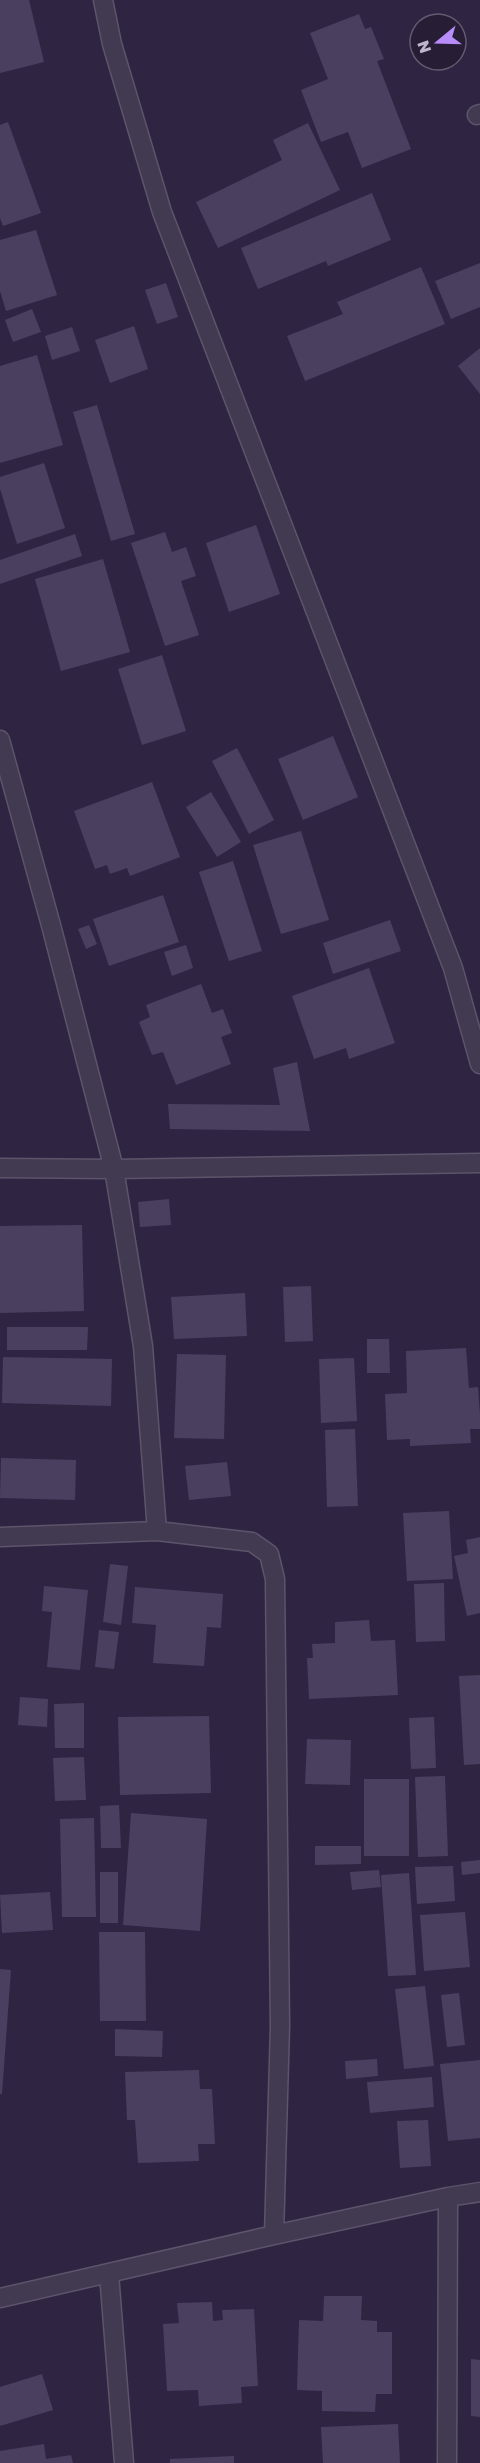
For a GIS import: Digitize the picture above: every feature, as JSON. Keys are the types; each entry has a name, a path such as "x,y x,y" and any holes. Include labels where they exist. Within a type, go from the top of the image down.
{"street":[{"path":"103,0 112,44 162,212 453,968 480,1064"},
{"path":"0,740 114,1169 143,1346 157,1532"},
{"path":"0,1168 114,1169 480,1163"},
{"path":"0,1537 157,1532 252,1542 269,1554 275,1579 280,2026 274,2235"},
{"path":"0,2298 274,2235 480,2192"},
{"path":"447,2463 448,2197"},
{"path":"109,2274 124,2463"}],"building":[{"path":"0,0 29,0 44,62 0,73"},
{"path":"359,14 365,29 371,27 384,59 377,61 411,149 362,168 348,132 321,142 301,90 328,79 310,33"},
{"path":"8,122 41,213 3,226 0,218 0,125"},
{"path":"308,123 340,190 218,248 196,202 282,160 273,140"},
{"path":"372,193 391,240 328,266 326,261 258,289 241,248"},
{"path":"36,230 57,295 6,311 0,291 0,240"},
{"path":"480,263 480,307 451,319 435,281"},
{"path":"421,267 445,324 305,381 287,336 343,314 337,302"},
{"path":"166,283 178,317 157,324 145,290"},
{"path":"32,309 41,332 13,342 5,320"},
{"path":"134,326 148,369 110,383 95,340"},
{"path":"72,327 80,351 52,360 45,336"},
{"path":"480,348 480,394 458,366"},
{"path":"37,355 63,445 0,463 0,366"},
{"path":"97,405 135,534 111,541 73,412"},
{"path":"44,463 65,528 17,544 0,489 0,477"},
{"path":"256,525 280,594 229,612 206,543"},
{"path":"165,532 172,552 186,547 196,576 181,581 199,635 165,646 131,543"},
{"path":"75,534 82,556 0,584 0,560"},
{"path":"103,559 130,652 61,671 35,579"},
{"path":"162,655 186,731 142,745 118,669"},
{"path":"333,736 358,797 303,820 278,759"},
{"path":"237,748 274,820 249,834 212,761"},
{"path":"152,782 180,857 130,876 127,868 110,874 107,865 95,869 74,811"},
{"path":"211,792 241,842 217,857 186,807"},
{"path":"301,831 329,920 281,934 253,845"},
{"path":"233,861 262,951 229,961 199,872"},
{"path":"163,895 179,942 109,966 93,919"},
{"path":"390,920 401,951 333,974 323,943"},
{"path":"89,925 97,944 86,949 78,929"},
{"path":"186,945 193,968 172,976 164,952"},
{"path":"369,968 395,1043 349,1059 346,1048 314,1059 292,996"},
{"path":"201,984 212,1013 223,1009 232,1033 221,1037 231,1064 176,1085 163,1052 152,1055 139,1022 150,1017 146,1005"},
{"path":"297,1062 310,1131 170,1129 168,1104 280,1105 273,1068"},
{"path":"169,1199 171,1225 140,1227 138,1202"},
{"path":"82,1225 84,1311 0,1313 0,1226"},
{"path":"311,1286 313,1341 285,1342 283,1287"},
{"path":"245,1293 247,1336 174,1339 171,1297"},
{"path":"7,1327 88,1327 87,1350 7,1350"},
{"path":"367,1339 389,1339 390,1373 367,1373"},
{"path":"466,1348 469,1388 478,1387 480,1415 480,1429 470,1429 471,1443 410,1446 410,1439 387,1440 385,1394 407,1393 406,1351"},
{"path":"177,1354 226,1355 224,1439 174,1438"},
{"path":"3,1357 112,1359 111,1406 2,1403"},
{"path":"354,1358 357,1421 321,1423 319,1359"},
{"path":"355,1429 358,1506 327,1507 325,1430"},
{"path":"1,1458 76,1460 75,1500 0,1498"},
{"path":"227,1462 231,1496 189,1500 185,1466"},
{"path":"449,1511 453,1579 407,1581 403,1513"},
{"path":"480,1537 480,1613 467,1616 454,1556 468,1553 466,1540"},
{"path":"110,1564 128,1566 121,1625 103,1622"},
{"path":"444,1583 445,1641 416,1642 414,1584"},
{"path":"44,1586 88,1590 80,1670 47,1667 52,1612 42,1611"},
{"path":"135,1587 223,1594 221,1628 207,1627 204,1666 153,1663 156,1625 132,1623"},
{"path":"369,1620 371,1641 395,1640 398,1695 309,1699 307,1658 313,1658 312,1644 335,1643 335,1622"},
{"path":"99,1630 119,1632 114,1669 95,1667"},
{"path":"480,1675 480,1764 464,1765 459,1676"},
{"path":"20,1697 48,1699 47,1727 18,1725"},
{"path":"84,1703 84,1748 55,1748 54,1704"},
{"path":"209,1716 211,1793 120,1795 118,1717"},
{"path":"434,1717 436,1768 411,1769 409,1718"},
{"path":"307,1739 351,1740 350,1785 305,1784"},
{"path":"84,1757 86,1800 55,1801 53,1758"},
{"path":"445,1776 448,1856 418,1857 415,1777"},
{"path":"364,1779 409,1779 409,1856 364,1856"},
{"path":"119,1805 121,1848 101,1848 100,1806"},
{"path":"131,1813 207,1819 200,1931 123,1925"},
{"path":"94,1818 96,1917 62,1917 60,1819"},
{"path":"315,1846 361,1846 361,1864 315,1865"},
{"path":"480,1860 480,1873 462,1875 461,1862"},
{"path":"453,1866 455,1901 417,1904 415,1867"},
{"path":"379,1870 381,1887 352,1890 350,1872"},
{"path":"100,1872 118,1872 118,1923 100,1923"},
{"path":"409,1873 416,1975 388,1976 381,1875"},
{"path":"50,1892 53,1930 2,1933 0,1895"},
{"path":"465,1912 470,1967 424,1971 420,1915"},
{"path":"99,1932 145,1932 146,2021 100,2021"},
{"path":"0,1969 11,1970 2,2094 0,2094"},
{"path":"425,1986 434,2066 404,2069 395,1989"},
{"path":"459,1993 465,2045 447,2047 441,1995"},
{"path":"115,2029 163,2031 162,2057 115,2056"},
{"path":"377,2059 378,2076 346,2079 345,2061"},
{"path":"480,2060 480,2138 448,2141 440,2064"},
{"path":"199,2070 200,2089 212,2089 215,2144 198,2144 199,2161 138,2163 135,2120 127,2120 125,2072"},
{"path":"432,2077 434,2107 370,2113 367,2082"},
{"path":"428,2120 431,2166 400,2168 397,2121"},
{"path":"324,2296 362,2296 361,2320 377,2321 377,2332 392,2332 392,2394 376,2394 375,2412 322,2411 322,2391 297,2390 299,2320 323,2321"},
{"path":"212,2302 213,2321 223,2320 222,2310 254,2309 258,2386 241,2387 242,2403 199,2406 198,2390 167,2391 163,2324 179,2323 177,2303"},
{"path":"471,2359 480,2360 480,2417 471,2416"},
{"path":"42,2374 53,2410 0,2426 0,2387"},
{"path":"398,2424 400,2463 323,2463 321,2427"},
{"path":"44,2444 46,2459 71,2455 73,2463 0,2463 0,2451"},
{"path":"234,2456 234,2463 170,2463 170,2459"}]}
